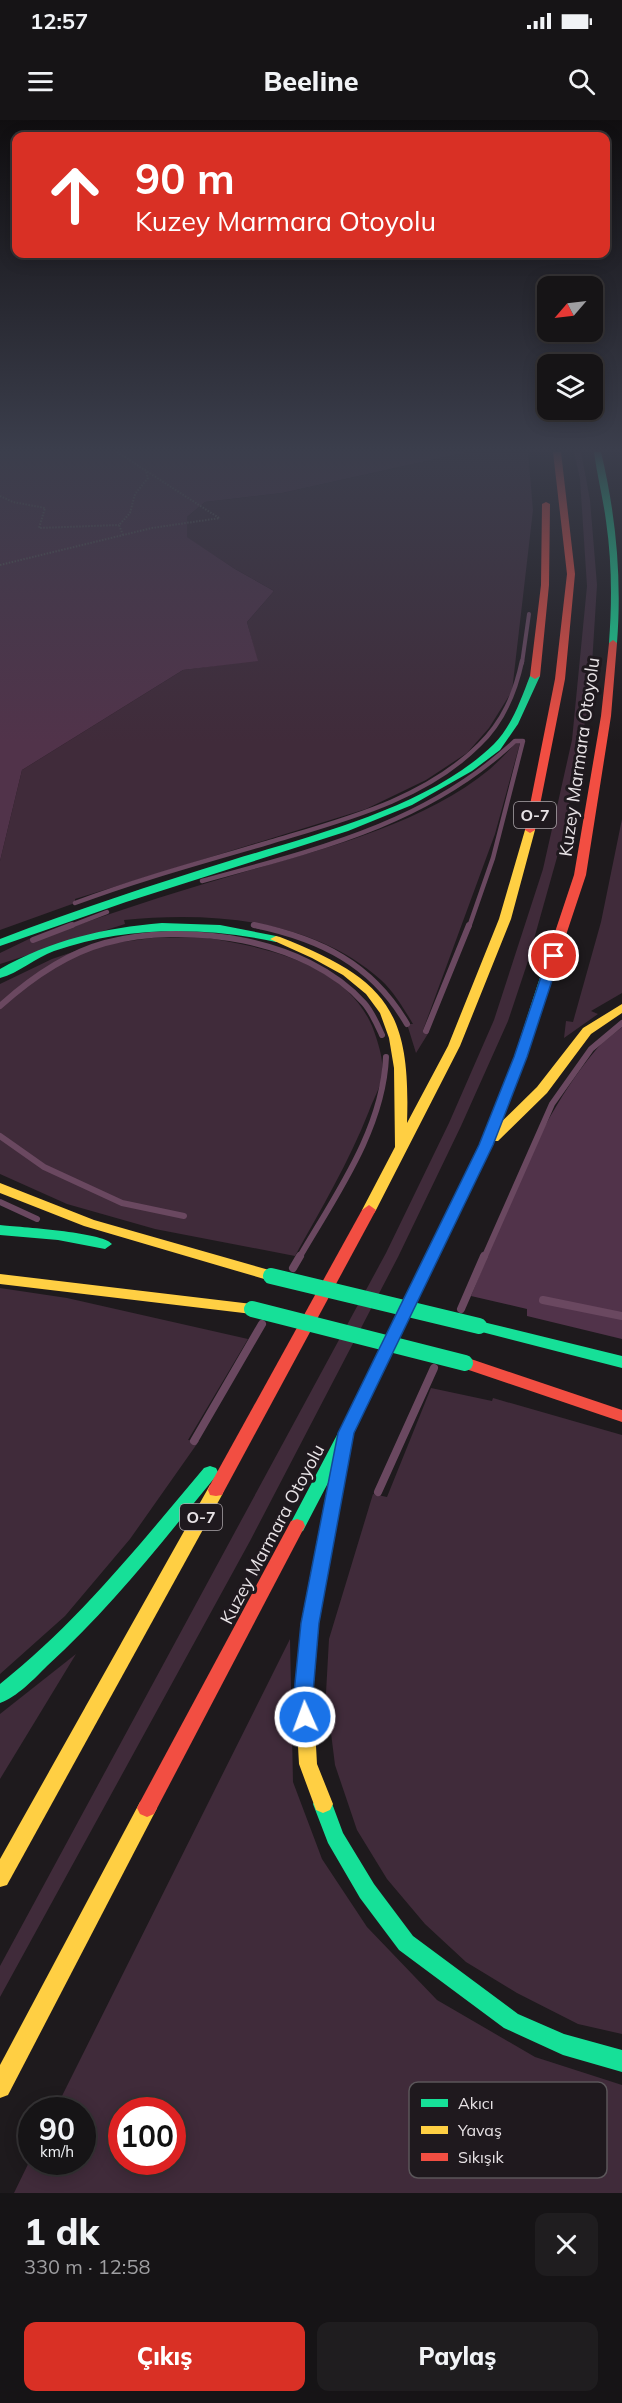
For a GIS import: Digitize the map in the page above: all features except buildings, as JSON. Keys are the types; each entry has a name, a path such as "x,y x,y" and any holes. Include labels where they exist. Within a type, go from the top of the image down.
{"highway":[{"path":"0,943 79,912 359,823 415,801 458,776 498,746 520,711 535,676 545,585 545,549"},
{"name":"Kuzey Marmara Otoyolu","path":"0,1878 122,1662 399,1156 454,1046 505,919 536,811 560,679 571,574 568,549"},
{"name":"Kuzey Marmara Otoyolu","path":"0,2087 346,1433 486,1145 520,1057 580,874 606,716 614,633 614,549"},
{"path":"0,974 56,946 105,933 166,926 225,928 279,939 322,956 356,978 385,1008 400,1046 402,1084 399,1156"},
{"path":"486,1145 542,1090 587,1031 622,1008"},
{"path":"0,1188 89,1223 271,1276 622,1362"},
{"path":"0,1230 58,1236 271,1276"},
{"path":"0,1279 252,1309 622,1403"},
{"path":"478,1326 622,1355"},
{"path":"465,1363 622,1416"},
{"path":"0,1695 35,1669 132,1565 255,1419"},
{"path":"346,1433 310,1623 304,1693 308,1764 335,1837 367,1891 406,1943 511,2021 562,2044 622,2061"}],"path":[{"path":"0,565 67,549"}],"shaded area":[{"path":"0,549 205,549 274,591 247,622 258,661 183,670 22,770 0,861"},
{"path":"204,549 529,549 512,691 489,728 467,753 426,780 366,809 75,899 75,903 0,930 0,861 22,770 183,670 257,660 247,622 274,591"},
{"path":"585,549 594,549 597,585 590,696 563,836 527,964 508,1021 398,1257 250,1541 0,1997 0,1966 386,1253 449,1123 494,1020 543,869 572,740 587,586"},
{"path":"516,743 520,743 495,834 423,1030 429,1032 416,1053 407,1024 413,1024 381,980 354,960 324,944 293,932 260,924 191,917 124,920 125,924 0,964 0,953 31,938 34,941 158,898 334,846 401,821 463,789 490,769"},
{"path":"622,819 622,993 591,1011 598,1014 564,1038 566,1021 573,1022 601,922"},
{"path":"201,937 279,954 305,963 328,976 349,992 365,1012 376,1037 382,1067 378,1090 344,1167 295,1256 155,1229 67,1204 0,1174 0,984 52,959 105,941 107,944 152,938"},
{"path":"622,1027 622,1339 527,1316 527,1309 471,1296 510,1200 539,1137 574,1078 595,1051"},
{"path":"0,1288 67,1298 248,1339 188,1440 199,1441 130,1539 65,1616 0,1674"},
{"path":"431,1388 492,1401 493,1398 622,1435 622,2034 578,2024 517,1993 466,1962 425,1924 387,1879 357,1830 335,1765 326,1693 329,1639 373,1494 387,1497"},
{"path":"290,1639 293,1782 322,1859 367,1927 437,2000 535,2057 622,2085 622,2193 14,2193 23,2175 96,2175 96,2097 61,2097"},
{"path":"76,1654 0,1779 0,1714"}],"waterway":[{"path":"522,663 529,614"},
{"path":"75,903 148,878 354,816 408,794 457,764 495,727 507,707 522,661"},
{"path":"202,881 327,845 407,814 445,794 481,770 515,741 523,741 493,858 469,927"},
{"path":"68,927 107,912"},
{"path":"33,940 72,925"},
{"path":"253,925 261,927"},
{"path":"254,925 301,938 342,957 378,985 407,1024"},
{"path":"426,1031 469,925"},
{"path":"0,1006 49,968 90,948 137,937 171,934 207,935 243,940 278,950 310,963 340,981 364,1003 382,1035"},
{"path":"484,1258 552,1104 591,1049 622,1023"},
{"path":"299,1258 342,1186 367,1136 383,1084 386,1057"},
{"path":"0,1136 44,1167 122,1203 184,1216"},
{"path":"0,1202 37,1219"},
{"path":"293,1268 300,1256"},
{"path":"461,1309 484,1256"},
{"path":"543,1300 622,1316"},
{"path":"194,1441 262,1324"},
{"path":"378,1492 434,1368"}],"traffic: fast":[{"path":"613,549 615,619 613,643"},
{"path":"0,943 122,899 344,828 408,803 468,769 496,748 508,734 535,676"},
{"path":"0,974 49,949 105,933 133,929 162,927 220,929 276,939"},
{"path":"297,1526 346,1433 486,1145 520,1057 552,959"},
{"path":"0,1230 58,1235 105,1244"},
{"path":"271,1276 479,1326"},
{"path":"252,1309 465,1363"},
{"path":"479,1326 622,1362"},
{"path":"0,1695 29,1672 84,1619 210,1472"},
{"path":"323,1804 335,1837 367,1891 406,1943 511,2021 563,2044 622,2061"}],"traffic: slow":[{"path":"369,1210 454,1046 505,919 530,830"},
{"path":"276,939 316,955 347,972 370,991 386,1013 395,1038 400,1068 400,1145"},
{"path":"493,1138 542,1090 587,1031 622,1008"},
{"path":"0,1188 89,1223 271,1276"},
{"path":"0,1279 252,1309"},
{"path":"323,1804 308,1764 304,1693 310,1623 340,1464"},
{"path":"0,1878 216,1490"},
{"path":"0,2087 147,1808"}],"traffic: jam":[{"path":"535,676 545,585 545,549"},
{"path":"530,830 560,679 571,574 568,549"},
{"path":"552,959 580,875 606,716 613,643"},
{"path":"216,1490 369,1210"},
{"path":"465,1363 622,1416"},
{"path":"147,1808 297,1526"}],"route":[{"path":"305,1717 304,1693 310,1623 346,1433 486,1145 520,1057 554,956"}]}
